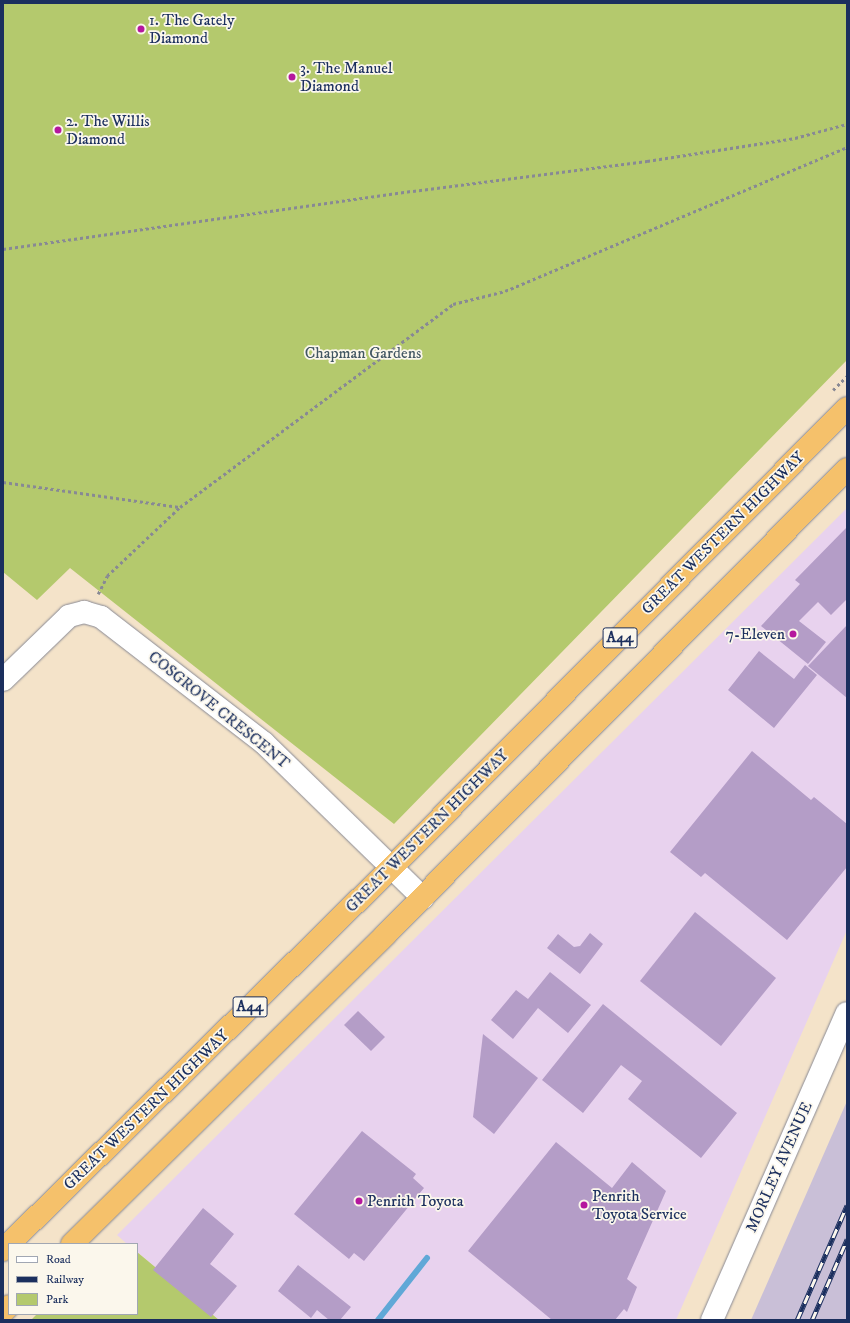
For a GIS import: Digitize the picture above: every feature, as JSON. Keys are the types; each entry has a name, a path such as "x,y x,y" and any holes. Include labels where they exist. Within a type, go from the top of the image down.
{"highway":[{"name":"GREAT WESTERN HIGHWAY","path":"10,1243 392,867 847,408"},
{"name":"A44","path":"73,1243 423,898 847,469"}],"street":[{"name":"COSGROVE CRESCENT","path":"3,680 69,616 84,612 101,617 264,744 423,898"},
{"name":"MORLEY AVENUE","path":"712,1320 847,1013"}],"path":[{"path":"3,249 413,191 655,160 795,138 847,124"},
{"path":"95,600 107,576 180,507 453,304 506,291 847,147"},
{"path":"3,482 180,507"}],"shaded area":[{"path":"847,508 847,930 676,1320 219,1320 138,1253 138,1243 126,1243 117,1235"},
{"path":"847,1101 847,1320 751,1320"}],"green space":[{"name":"Chapman Gardens","path":"3,3 847,3 847,360 394,824 70,568 37,600 3,572"},
{"path":"138,1253 219,1320 31,1320 36,1315 138,1315"}],"building":[{"path":"847,527 847,599 831,615 818,602 799,621 826,642 808,664 761,626 800,584 795,580"},
{"path":"847,625 847,698 808,666"},
{"path":"759,651 794,679 805,665 817,675 774,728 728,690"},
{"path":"752,751 811,800 814,797 847,824 847,867 787,940 705,873 701,877 670,852"},
{"path":"695,912 776,978 721,1046 640,981"},
{"path":"590,933 603,944 580,974 547,948 558,934 574,947 580,946"},
{"path":"550,972 591,1005 568,1033 538,1008 513,1039 491,1020 516,990 528,999"},
{"path":"603,1004 737,1113 701,1158 628,1099 642,1081 621,1065 583,1113 542,1080"},
{"path":"358,1011 385,1037 371,1051 344,1025"},
{"path":"483,1034 538,1078 494,1134 473,1117"},
{"name":"Penrith Toyota","path":"362,1131 416,1174 413,1178 424,1188 364,1261 354,1253 349,1259 294,1214"},
{"path":"556,1142 612,1188 632,1162 666,1191 627,1279 637,1287 627,1312 624,1309 615,1320 552,1320 468,1251"},
{"path":"203,1208 234,1234 210,1264 237,1286 211,1317 153,1270"},
{"path":"298,1265 351,1307 340,1320 329,1320 317,1310 311,1318 278,1291"}],"waterway":[{"path":"378,1320 427,1258"}],"railway":[{"path":"797,1320 847,1205"},
{"path":"812,1320 847,1239"}],"place":[{"name":"1. The Gately Diamond","path":"141,29"},
{"name":"3. The Manuel Diamond","path":"292,77"},
{"name":"2. The Willis Diamond","path":"58,130"},
{"name":"7-Eleven","path":"793,634"},
{"name":"Penrith Toyota","path":"359,1201"},
{"name":"Penrith Toyota Service","path":"584,1205"}]}
